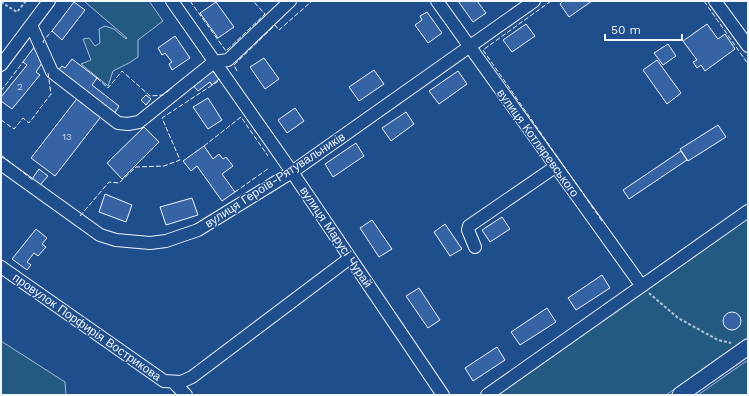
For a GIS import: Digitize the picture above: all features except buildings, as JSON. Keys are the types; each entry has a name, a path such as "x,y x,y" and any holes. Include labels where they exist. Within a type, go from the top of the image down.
{"main road":[{"path":"680,395 747,347"}],"street":[{"path":"1,65 49,1"},
{"name":"вулиця Марусі Чурай","path":"172,1 292,172 443,395"},
{"path":"31,25 52,72 118,123 128,124 139,122 214,62 228,60 290,1"},
{"name":"вулиця Котляревського","path":"437,1 469,48 641,285"},
{"name":"вулиця Героїв-Рятувальників","path":"1,164 100,235 133,243 166,241 198,230 292,172 534,1"},
{"path":"715,1 744,34 748,46"},
{"path":"475,247 468,230 469,226 555,167"},
{"path":"487,395 748,211"},
{"name":"провулок Порфирія Вострикова","path":"1,267 164,381 174,383 181,382 192,377 350,258"},
{"path":"174,383 186,395"}],"path":[{"path":"1,2 17,12 26,1"},
{"path":"641,285 678,318 718,340 747,347"}],"shaded area":[{"path":"84,1 149,1 163,21 138,40 138,57 113,71 108,86 81,64 91,60 83,39 89,38 95,46 100,43 99,29 105,26 114,29 126,39 127,38"},
{"path":"748,215 748,337 666,395 490,395"},
{"path":"1,341 65,382 66,395 1,395"},
{"path":"748,360 748,395 698,395 742,364"}],"fence":[{"path":"190,1 226,51 265,14 253,1"},
{"path":"237,71 234,65 275,25 279,30 312,1"},
{"path":"551,1 483,50 602,221"},
{"path":"704,1 748,64"},
{"path":"44,43 43,41 52,31"},
{"path":"1,91 23,62"},
{"path":"97,78 108,88 122,71 150,96 163,95 172,88"},
{"path":"1,120 14,129 23,118 29,123 51,94 48,73"},
{"path":"80,216 109,182 119,183 136,167 164,166 180,160 162,118 220,80 218,78"},
{"path":"204,146 241,117 268,156"},
{"path":"1,155 34,181"},
{"path":"235,192 269,168"}]}
